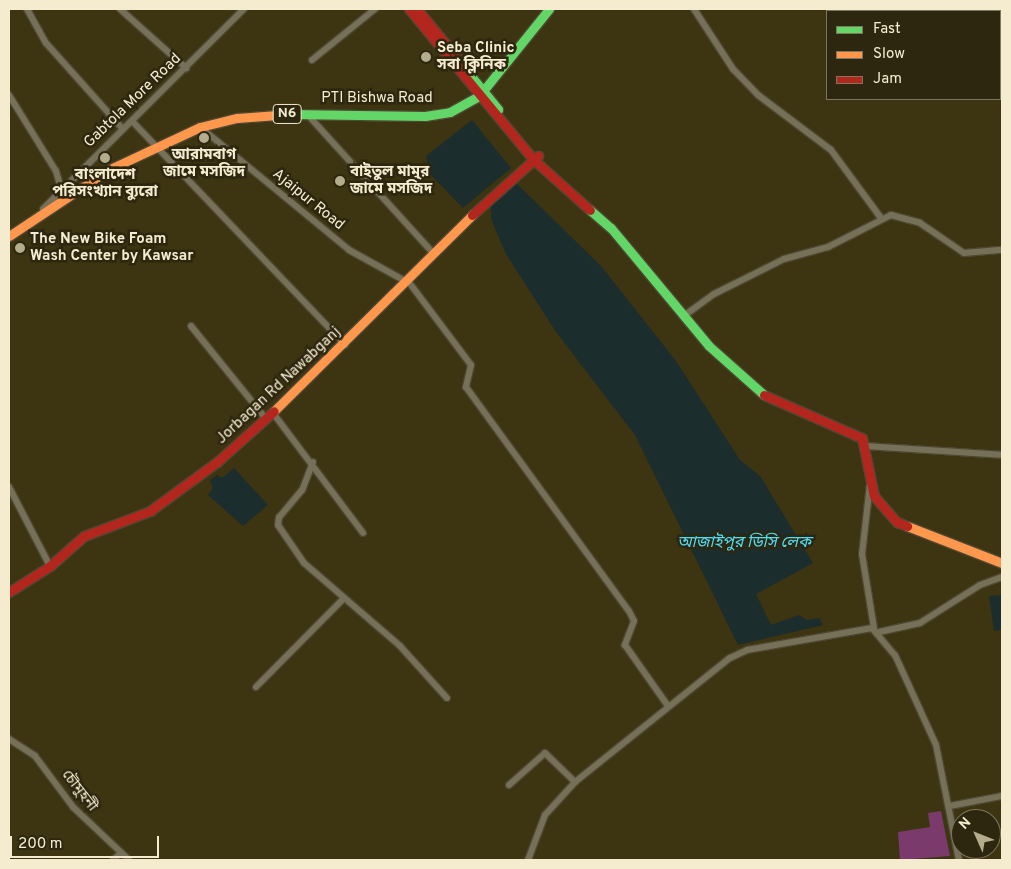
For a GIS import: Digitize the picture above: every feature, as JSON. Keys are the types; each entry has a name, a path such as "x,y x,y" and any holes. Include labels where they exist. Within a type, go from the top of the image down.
{"main road":[{"path":"409,9 426,25 536,158 611,228 709,346 767,398 788,410 841,427 862,438 874,496 897,522 1002,563"},
{"path":"417,9 426,25"},
{"name":"PTI Bishwa Road","path":"9,236 41,213 155,148 200,128 237,118 306,113 425,116 450,112 481,93 549,9"},
{"name":"Jorbagan Rd Nawabganj","path":"9,592 50,566 96,529 126,523 183,489 269,416 345,345 433,253 536,158"}],"street":[{"path":"27,9 46,43 122,128"},
{"path":"120,9 186,68"},
{"name":"Gabtola More Road","path":"41,213 61,188 122,128 132,121 244,9"},
{"path":"312,60 375,9"},
{"path":"694,9 733,69 758,95 831,150 881,218"},
{"path":"9,95 56,171 61,188"},
{"path":"306,113 433,253"},
{"path":"132,121 155,148 345,345"},
{"name":"Ajaipur Road","path":"200,128 349,250 408,281"},
{"path":"685,315 714,294 784,259 828,247 881,218 904,216 964,253 1002,250"},
{"path":"408,281 471,365 466,387 629,611 634,621 625,645 668,706"},
{"path":"191,326 269,416 313,462 362,533"},
{"path":"864,446 1002,455"},
{"path":"313,462 302,490 279,517 278,525 304,563 342,600 400,646 446,698"},
{"path":"871,479 862,554 877,630 929,728 950,806 959,860"},
{"path":"9,487 50,566"},
{"path":"528,860 545,815 575,782 668,706 747,650 920,623 980,585 1002,577"},
{"path":"256,687 342,600"},
{"name":"চৌমুহনী","path":"9,739 40,762 73,807 129,860"},
{"path":"509,785 545,753 575,782"},
{"path":"950,806 1002,796"},
{"path":"113,860 121,853"}],"shaded area":[{"path":"941,811 950,856 900,860 898,832 930,827 928,813"}],"water":[{"path":"472,120 511,168 463,208 429,173 426,156"},
{"name":"আজাইপুর ডিসি লেক","path":"516,183 601,266 676,361 740,460 760,476 813,563 756,594 771,625 799,615 807,620 819,618 823,625 738,645 635,435 556,332 506,254 491,219 491,206"},
{"path":"234,468 268,505 243,526 208,495 213,488 210,480 217,475 222,478"},
{"path":"1002,595 1002,630 994,631 989,596"}],"traffic: fast":[{"path":"291,114 425,116 450,112 479,96 549,9"},
{"path":"471,76 498,109"},
{"path":"590,210 611,228 709,346 764,395"}],"traffic: slow":[{"path":"9,236 110,169 200,127 237,118 291,114"},
{"path":"274,411 472,215"},
{"path":"907,526 1002,563"}],"traffic: jam":[{"path":"409,9 534,160 590,210"},
{"path":"417,9 462,64"},
{"path":"472,215 538,156"},
{"path":"764,395 862,438 874,496 897,522 907,526"},
{"path":"9,592 50,566 84,536 150,511 217,462 274,411"}],"place":[{"name":"Seba Clinic সবা ক্লিনিক","path":"426,57"},
{"name":"আরামবাগ জামে মসজিদ","path":"204,138"},
{"name":"বাংলাদেশ পরিসংখ্যান ব্যুরো","path":"105,158"},
{"name":"বাইতুল মামুর জামে মসজিদ","path":"340,181"},
{"name":"The New Bike Foam Wash Center by Kawsar","path":"20,248"}]}
